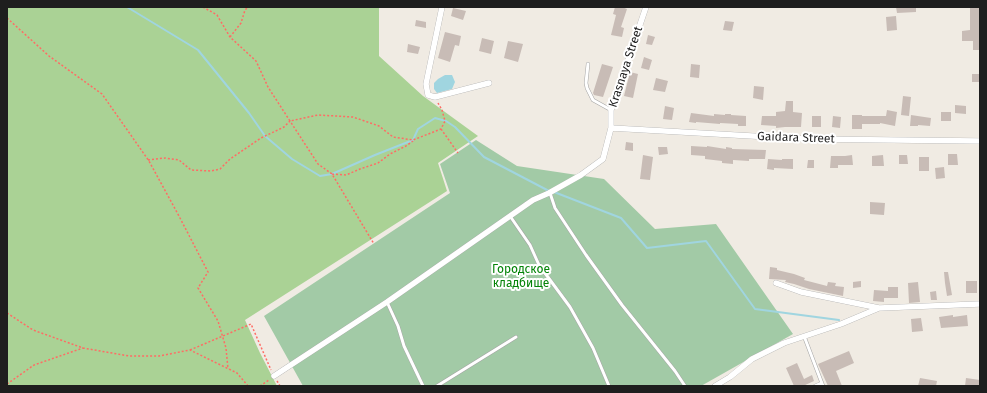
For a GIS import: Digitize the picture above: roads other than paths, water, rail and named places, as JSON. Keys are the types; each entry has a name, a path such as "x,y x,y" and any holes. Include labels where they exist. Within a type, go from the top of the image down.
{"street":[{"path":"442,7 426,84 428,95 435,97 489,83"},
{"name":"Krasnaya Street","path":"274,376 387,302 509,215 533,200 550,193 581,175 603,159 611,128 611,110 646,7"},
{"name":"Gaidara Street","path":"611,128 805,139 980,141"},
{"path":"776,283 801,292 879,308 980,304"},
{"path":"715,386 730,377 752,359 784,343 841,324 879,308"}],"lane":[{"path":"588,64 586,83 592,100 611,110"},
{"path":"550,193 555,208 586,255 622,305 685,386"},
{"path":"509,215 530,245 539,265 570,307 610,386"},
{"path":"387,302 398,326 404,346 423,386"},
{"path":"804,336 822,384 816,386"},
{"path":"437,386 516,337"}],"water":[{"path":"445,75 452,75 455,82 452,89 437,93 434,89 434,83"}],"waterway":[{"path":"127,7 198,50 249,113 265,136 292,159 320,176 332,174 413,140 418,129 435,118 446,121 455,127 484,157 549,191"},
{"path":"554,192 621,218 647,248 706,241 755,309 839,320"}],"park label":[{"name":"Городское кладбище","path":"521,277"}]}
